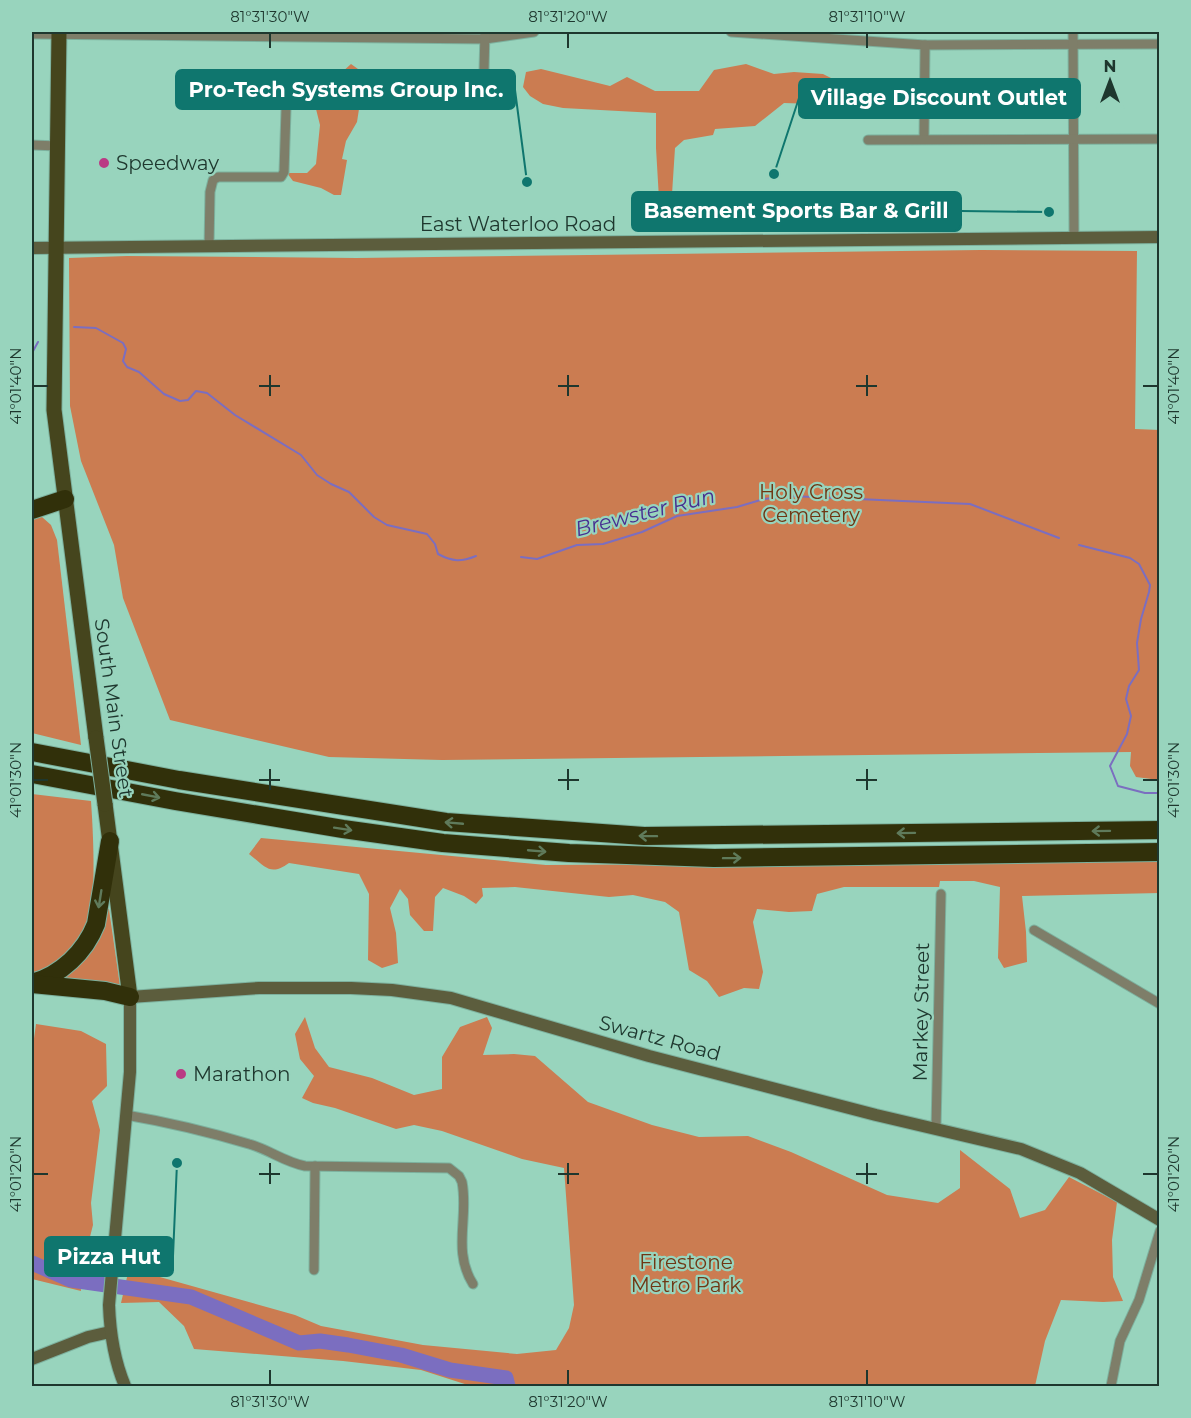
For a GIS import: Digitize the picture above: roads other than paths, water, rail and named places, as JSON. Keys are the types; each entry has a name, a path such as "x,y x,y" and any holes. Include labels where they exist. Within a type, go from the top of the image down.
{"highway":[{"path":"32,500 65,499"},
{"path":"32,510 65,499"},
{"path":"36,752 191,782 446,822 570,832 656,836 1160,830"},
{"path":"32,774 175,801 354,830 443,843 569,853 714,858 1160,852"},
{"path":"32,783 69,781"},
{"path":"32,984 66,966 77,956 92,935 96,924 110,841"},
{"path":"32,984 105,991 130,997"},
{"path":"32,995 92,999 130,997"}],"main road":[{"name":"South Main Street","path":"59,33 54,410 130,997 130,1072 109,1305 114,1355 125,1386"},
{"name":"East Waterloo Road","path":"32,248 1160,237"},
{"name":"Swartz Road","path":"130,997 270,988 351,988 427,994 480,1006 649,1056 1014,1147 1048,1159 1097,1182 1160,1220"},
{"path":"32,1359 88,1337 110,1332"}],"street":[{"path":"32,34 485,35 534,32"},
{"path":"731,32 925,45 1160,44"},
{"path":"881,32 886,42"},
{"path":"1073,32 1074,238"},
{"path":"484,70 485,35"},
{"path":"924,139 925,45"},
{"path":"209,247 211,183 218,177 281,177 284,172 286,110"},
{"path":"868,140 1160,139"},
{"path":"32,145 58,146"},
{"name":"Markey Street","path":"936,1129 941,894"},
{"path":"1034,930 1160,1004"},
{"path":"126,1115 157,1120 250,1144 285,1161 315,1166 443,1167 454,1171 459,1176 463,1187 462,1257 465,1271 473,1284"},
{"path":"314,1270 315,1166"},
{"path":"1112,1386 1120,1341 1138,1300 1160,1232"}],"waterway":[{"name":"Brewster Run","path":"74,327 96,328 123,343 126,349 123,361 127,367 139,372 164,394 180,401 188,400 196,391 207,393 235,415 301,455 317,475 349,492 374,517 387,525 427,534 435,544 438,554 448,559 461,560 476,556"},
{"name":"Brewster Run","path":"32,353 38,342"},
{"name":"Brewster Run","path":"521,557 537,559 577,545 603,544 642,532 677,516 790,496 970,504 1059,538"},
{"name":"Brewster Run","path":"1079,545 1130,558 1139,564 1150,585 1137,643 1139,670 1129,686 1126,699 1131,716 1127,734 1110,766 1118,786 1145,793 1160,793"},
{"path":"32,1263 71,1280 191,1297 299,1343 320,1341 401,1355 450,1370 506,1378 508,1386"}],"place":[{"name":"Speedway","path":"104,163"},
{"name":"Village Discount Outlet","path":"774,174"},
{"name":"Pro-Tech Systems Group Inc.","path":"527,182"},
{"name":"Basement Sports Bar & Grill","path":"1049,212"},
{"name":"Marathon","path":"181,1074"},
{"name":"Pizza Hut","path":"177,1163"}],"park label":[{"name":"Holy Cross Cemetery","path":"811,504"},
{"name":"Firestone Metro Park","path":"686,1274"}]}
